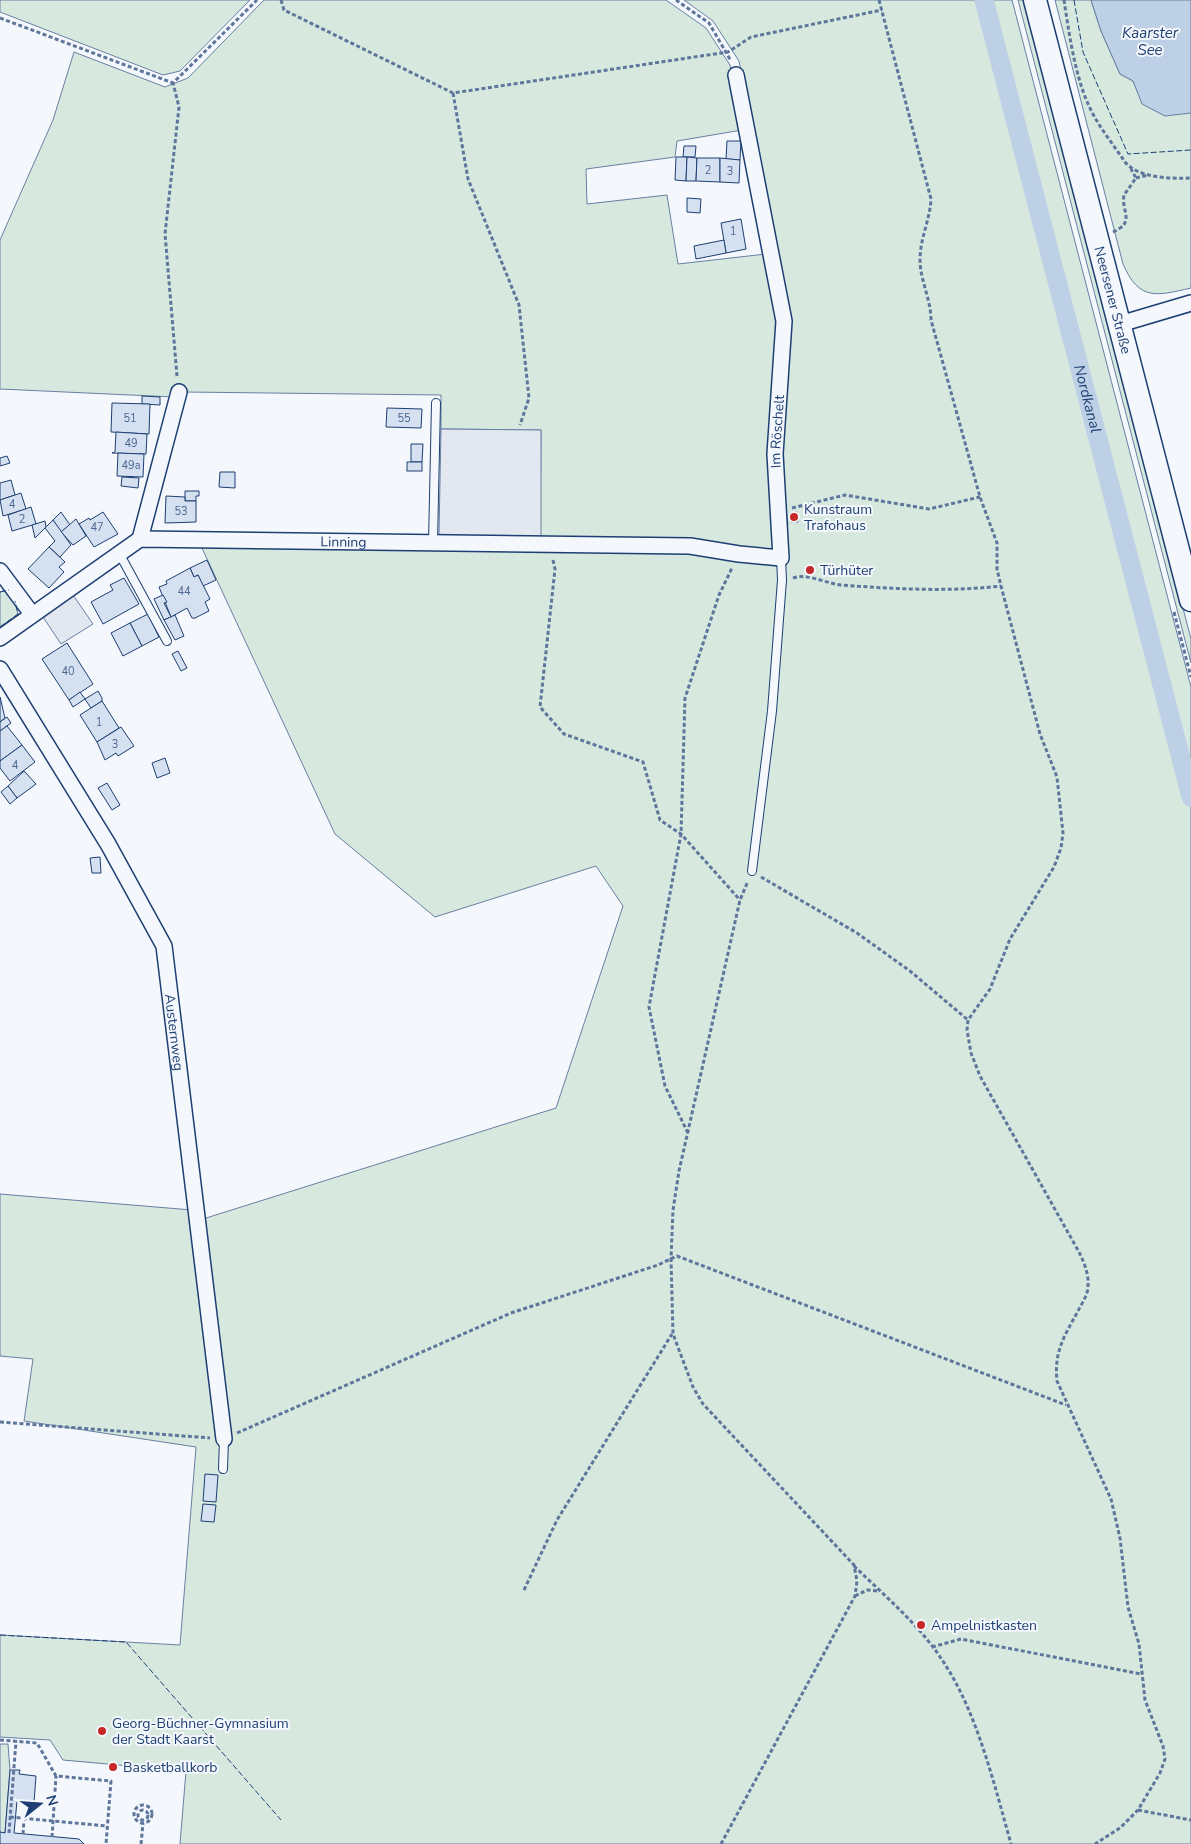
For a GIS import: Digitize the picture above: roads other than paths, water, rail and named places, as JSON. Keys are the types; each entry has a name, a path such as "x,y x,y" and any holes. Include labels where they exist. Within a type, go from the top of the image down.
{"main road":[{"name":"Neersener Straße","path":"1035,0 1191,600"}],"street":[{"name":"Im Röschelt","path":"736,75 784,321 775,454 781,558"},
{"path":"1120,324 1191,302"},
{"path":"0,638 32,614 56,602 140,539 178,392"},
{"name":"Linning","path":"140,539 690,546 739,554 781,558"},
{"path":"0,571 32,614"},
{"name":"Austernweg","path":"0,670 108,844 164,946 224,1439"}],"lane":[{"path":"433,543 436,403"},
{"path":"120,553 167,641"},
{"path":"752,871 772,711 782,580 781,558"},
{"path":"224,1439 224,1469"}],"water":[{"name":"Kaarster See","path":"1091,0 1191,0 1191,113 1165,116 1142,104 1133,81 1120,74 1101,31"}],"waterway":[{"name":"Nordkanal","path":"984,0 1191,797"}],"place":[{"name":"Kunstraum Trafohaus","path":"794,517"},
{"name":"Türhüter","path":"810,570"},
{"name":"Ampelnistkasten","path":"921,1625"},
{"name":"Georg-Büchner-Gymnasium der Stadt Kaarst","path":"102,1731"},
{"name":"Basketballkorb","path":"113,1767"}]}
